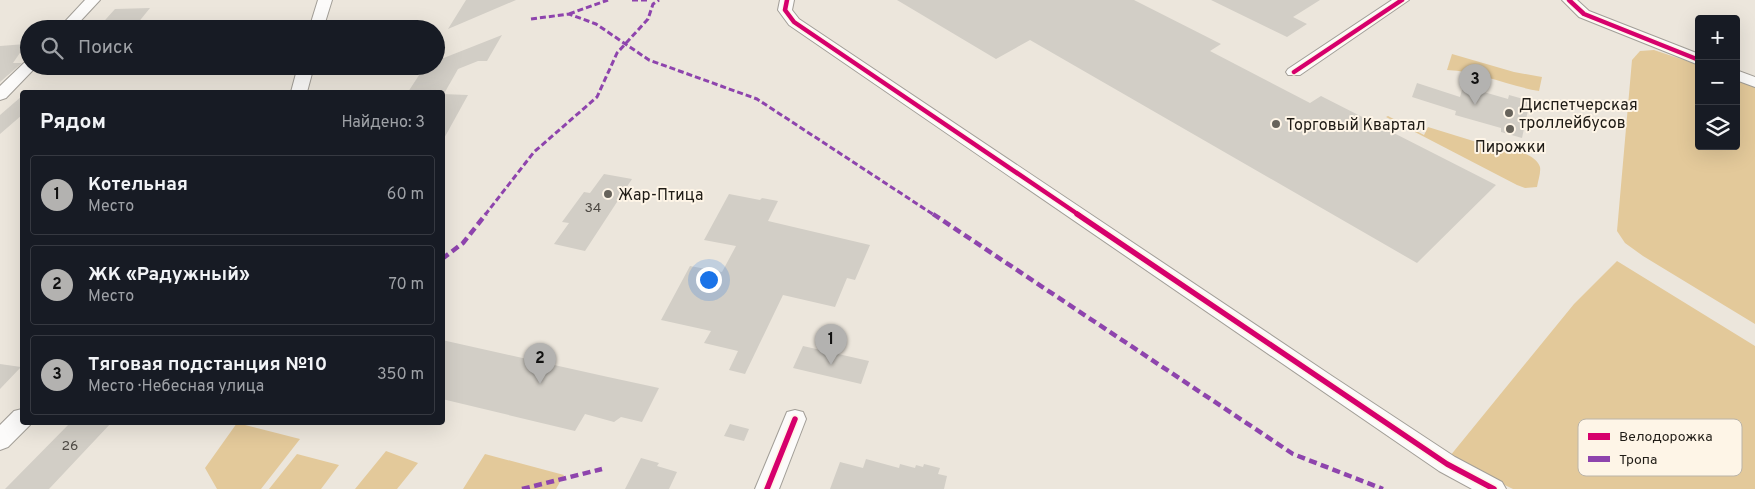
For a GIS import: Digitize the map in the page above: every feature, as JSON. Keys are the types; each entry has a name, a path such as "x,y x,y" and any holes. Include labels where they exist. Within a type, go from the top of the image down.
{"street":[{"path":"74,20 93,0"},
{"path":"319,20 325,0"},
{"path":"787,0 785,10 794,22 1324,382 1447,464 1494,489"},
{"path":"1294,72 1402,0"},
{"path":"1569,0 1584,14 1695,58"},
{"path":"0,95 20,75"},
{"path":"300,90 304,75"},
{"path":"1740,76 1755,82"},
{"path":"0,440 20,420"},
{"path":"767,489 794,420"}],"shaded area":[{"path":"1654,50 1695,64 1695,150 1740,150 1740,81 1755,87 1755,324 1643,256 1625,243 1617,231 1632,60 1640,51"},
{"path":"1452,54 1514,72 1542,77 1539,91 1470,73 1447,70"},
{"path":"1388,116 1424,135 1428,127 1496,148 1498,145 1528,155 1540,167 1537,187 1525,188 1517,185 1386,117"},
{"path":"1617,261 1755,346 1755,489 1513,489 1450,456 1574,304"},
{"path":"236,425 245,425 300,439 261,489 217,489 205,468"},
{"path":"386,451 418,463 397,489 355,489"},
{"path":"297,454 339,465 321,489 269,489"},
{"path":"485,454 564,475 556,489 463,489"}],"building":[{"path":"466,0 516,0 448,29"},
{"name":"Торговый Квартал","path":"897,0 1134,0 1221,44 1210,51 1310,103 1321,96 1496,185 1417,263 1030,40 996,59"},
{"path":"1211,0 1320,0 1293,17 1307,24 1287,37"},
{"path":"150,8 140,20 105,20 115,9"},
{"path":"502,35 487,61 478,61 458,69 445,92 445,90 409,90 419,75 445,75 445,57"},
{"path":"20,44 20,53 13,63 20,63 20,65 0,82 0,46"},
{"path":"1417,83 1460,97 1463,86 1508,99 1509,95 1530,101 1522,138 1501,132 1501,128 1455,115 1456,111 1412,97"},
{"path":"445,94 468,95 445,137"},
{"path":"20,98 20,117 0,134 0,115"},
{"path":"604,174 632,179 585,251 554,244 569,223 562,222 584,192 590,193"},
{"path":"729,194 760,200 762,198 778,201 768,221 870,245 855,280 847,278 835,307 783,295 745,374 729,370 738,351 704,343 711,331 661,320 690,266 722,272 736,246 704,240"},
{"path":"445,341 659,388 642,422 621,417 614,422 585,414 575,431 445,400"},
{"path":"803,346 869,361 861,384 793,368"},
{"path":"0,364 20,367 20,368 0,389"},
{"path":"730,424 749,429 744,441 724,436"},
{"path":"68,425 109,425 49,489 5,489"},
{"path":"641,458 659,463 657,466 677,472 669,489 625,489"},
{"path":"866,459 899,468 900,464 915,468 916,465 923,467 924,464 940,468 938,474 947,476 944,489 830,489 840,462 863,468"}],"marked path":[{"path":"569,14 608,0"},
{"path":"632,0 648,0"},
{"path":"445,257 463,243 534,152 597,97 617,53 648,19 653,4 659,0"},
{"path":"531,19 569,14 596,24 649,60 757,99 1050,291 1293,454 1383,489"},
{"path":"522,489 602,469"}],"cycle path":[{"path":"787,0 785,10 794,22 1324,382 1447,464 1494,489"},
{"path":"1294,72 1402,0"},
{"path":"1569,0 1584,14 1695,58"},
{"path":"767,489 795,419"}],"place":[{"name":"Тяговая подстанция №10","path":"1475,105"},
{"name":"Диспетчерская троллейбусов","path":"1509,113"},
{"name":"Торговый Квартал","path":"1276,124"},
{"name":"Пирожки","path":"1510,129"},
{"name":"Жар-Птица","path":"608,194"},
{"name":"Котельная","path":"831,365"},
{"name":"ЖК «Радужный»","path":"540,384"}]}
